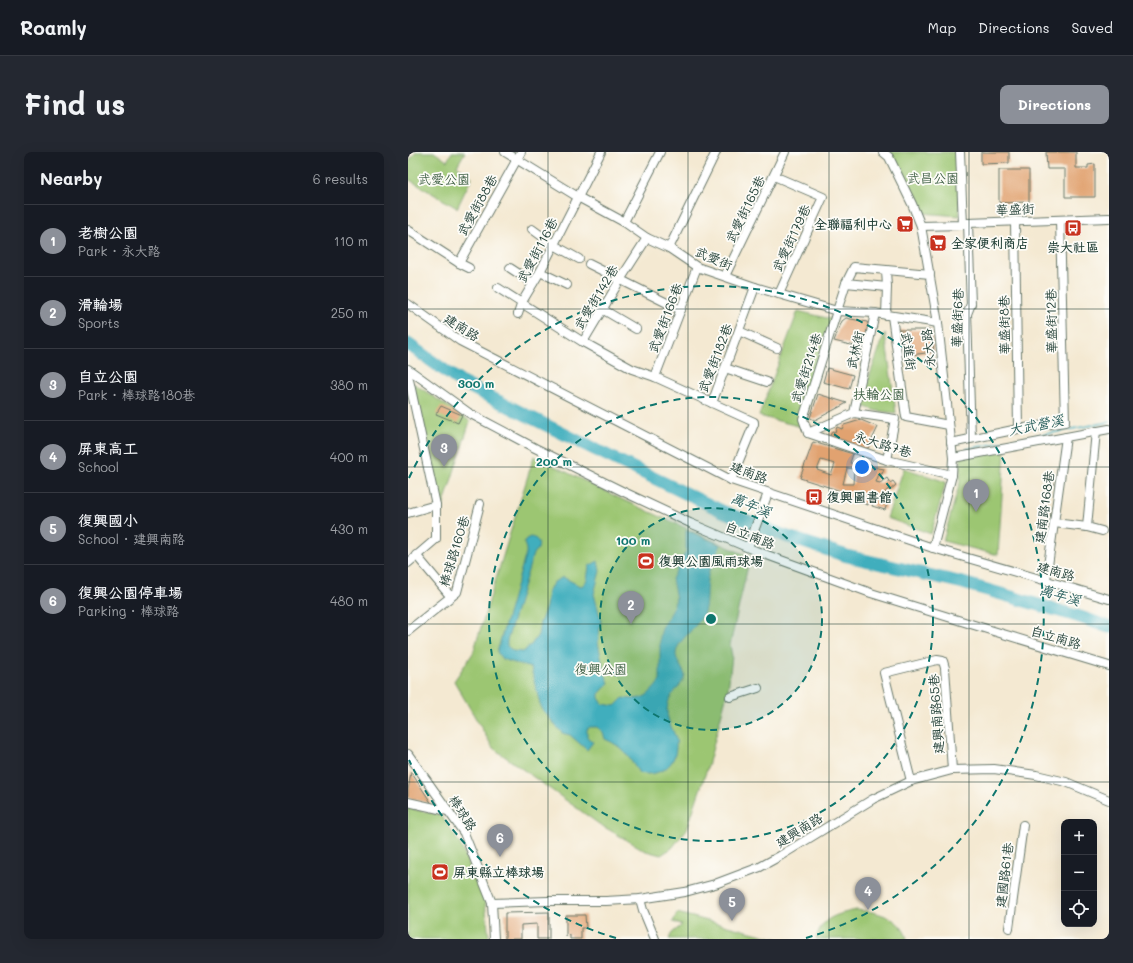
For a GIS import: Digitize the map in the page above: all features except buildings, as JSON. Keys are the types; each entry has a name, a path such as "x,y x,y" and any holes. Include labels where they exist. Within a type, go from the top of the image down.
{"street":[{"name":"武愛街","path":"505,152 519,156 578,197 624,222 647,238 669,248 697,267 755,287 837,311 875,313 938,323"},
{"name":"武愛街116巷","path":"518,314 522,302 540,272 601,152"},
{"path":"624,222 660,152"},
{"path":"669,248 716,152"},
{"name":"武愛街165巷","path":"725,276 785,152"},
{"name":"永大路","path":"883,152 889,158 912,204 921,226 938,323 951,443 954,458 952,475 933,548"},
{"name":"華盛街6巷","path":"960,152 971,304 967,314 971,438"},
{"name":"武愛街88巷","path":"458,263 519,156"},
{"name":"武愛街179巷","path":"774,176 823,197 779,294"},
{"name":"華盛街","path":"921,226 1109,218"},
{"name":"華盛街12巷","path":"1060,220 1061,430"},
{"name":"華盛街8巷","path":"1015,221 1018,429"},
{"path":"532,229 554,245 579,259"},
{"path":"408,230 458,263 469,268"},
{"name":"武愛街142巷","path":"647,238 583,342 632,369 655,378"},
{"path":"589,264 681,310"},
{"name":"武愛街166巷","path":"655,378 697,267"},
{"name":"武愛街214巷","path":"808,433 803,419 846,283 854,267 886,270"},
{"path":"510,268 533,283"},
{"path":"886,270 930,274"},
{"name":"武進街","path":"886,270 889,315 906,417"},
{"path":"540,272 566,285"},
{"path":"846,283 887,287"},
{"name":"武愛街182巷","path":"655,378 712,403 755,287"},
{"path":"498,288 583,342"},
{"name":"建南路","path":"408,304 448,333 472,347 731,480 933,548 1109,599"},
{"path":"602,310 636,329"},
{"name":"武林街","path":"854,413 875,313"},
{"path":"739,331 777,348"},
{"path":"725,368 766,382"},
{"name":"自立南路","path":"408,369 469,413 549,455 690,523 730,540 871,593 1109,666"},
{"path":"408,375 436,505 436,539 408,563"},
{"path":"712,403 754,422 731,480"},
{"path":"808,433 854,413 895,420 906,417 949,425"},
{"path":"887,460 895,420"},
{"path":"951,443 1018,429 1096,431 1109,429"},
{"path":"954,458 1061,430"},
{"name":"建南路168巷","path":"1046,580 1054,523 1061,430"},
{"path":"1087,527 1096,431"},
{"name":"永大路7巷","path":"808,433 887,460 952,475"},
{"path":"748,547 768,493"},
{"name":"棒球路160巷","path":"408,631 457,592 480,504"},
{"path":"408,513 436,505"},
{"path":"1054,523 1087,527 1102,531"},
{"path":"416,555 451,597"},
{"name":"建興南路65巷","path":"911,781 884,673 937,660 943,661 945,668 952,770"},
{"path":"730,697 758,688"},
{"name":"棒球路","path":"408,754 464,833 492,903 494,939"},
{"name":"建興南路","path":"492,903 640,899 685,892 700,888 741,875 760,867 873,799 911,781 952,770 994,769 1036,775 1066,782 1109,800"},
{"path":"408,802 448,811"},
{"name":"建國路61巷","path":"1009,928 1023,825"},
{"path":"640,899 655,939"}],"green space":[{"name":"武愛公園","path":"416,152 434,152 447,161 452,152 465,152 457,166 472,177 457,208 408,179 408,163"},
{"name":"武昌公園","path":"890,152 957,152 960,216 921,213"},
{"path":"798,311 835,320 802,427 759,416"},
{"name":"扶輪公園","path":"885,333 896,413 877,411 859,405"},
{"path":"413,383 470,421 441,513"},
{"path":"1005,451 998,555 943,541 960,482 961,456"},
{"name":"復興公園","path":"534,456 619,498 750,557 730,645 732,656 728,690 708,766 687,829 672,848 661,855 646,851 599,824 493,748 454,681 473,653"},
{"path":"904,468 946,482 931,534 887,518"},
{"name":"屏東縣立棒球場","path":"408,808 441,815 460,844 485,901 489,939 408,939"},
{"path":"856,910 879,914 894,920 900,925 907,939 816,939 822,926 830,918"},
{"path":"677,913 778,939 669,939 672,933 682,925 673,922"}],"water":[{"path":"686,530 721,545 713,560 709,572 706,603 703,613 698,622 679,644 676,653 685,675 668,702 667,710 668,718 676,740 675,755 669,766 664,770 652,774 639,773 625,753 617,745 605,739 603,732 597,727 590,727 587,729 587,737 593,742 587,750 570,735 562,733 541,708 531,668 502,659 497,652 526,553 524,543 526,539 532,537 536,539 539,546 533,554 507,641 507,646 513,651 523,652 531,645 538,635 540,623 546,607 548,591 554,582 563,577 580,586 583,585 587,580 589,566 598,561 600,571 594,594 601,620 598,642 604,672 609,683 599,694 599,698 603,704 615,706 623,698 636,699 649,694 660,681 660,636 663,625 671,613 676,599 672,579 686,551"}],"waterway":[{"name":"萬年溪","path":"408,344 462,383 722,511 785,536 847,556 963,583 1077,616 1109,627"},
{"name":"大武營溪","path":"967,449 1109,422"}],"place":[{"name":"全聯福利中心","path":"905,224"},
{"name":"崇大社區","path":"1073,228"},
{"name":"全家便利商店","path":"938,243"},
{"name":"自立公園","path":"444,467"},
{"name":"復興圖書館","path":"814,497"},
{"name":"老樹公園","path":"976,512"},
{"name":"復興公園風雨球場","path":"646,561"},
{"name":"滑輪場","path":"631,624"},
{"name":"復興公園停車場","path":"500,857"},
{"name":"屏東縣立棒球場","path":"440,872"},
{"name":"屏東高工","path":"868,910"},
{"name":"復興國小","path":"732,921"}]}
